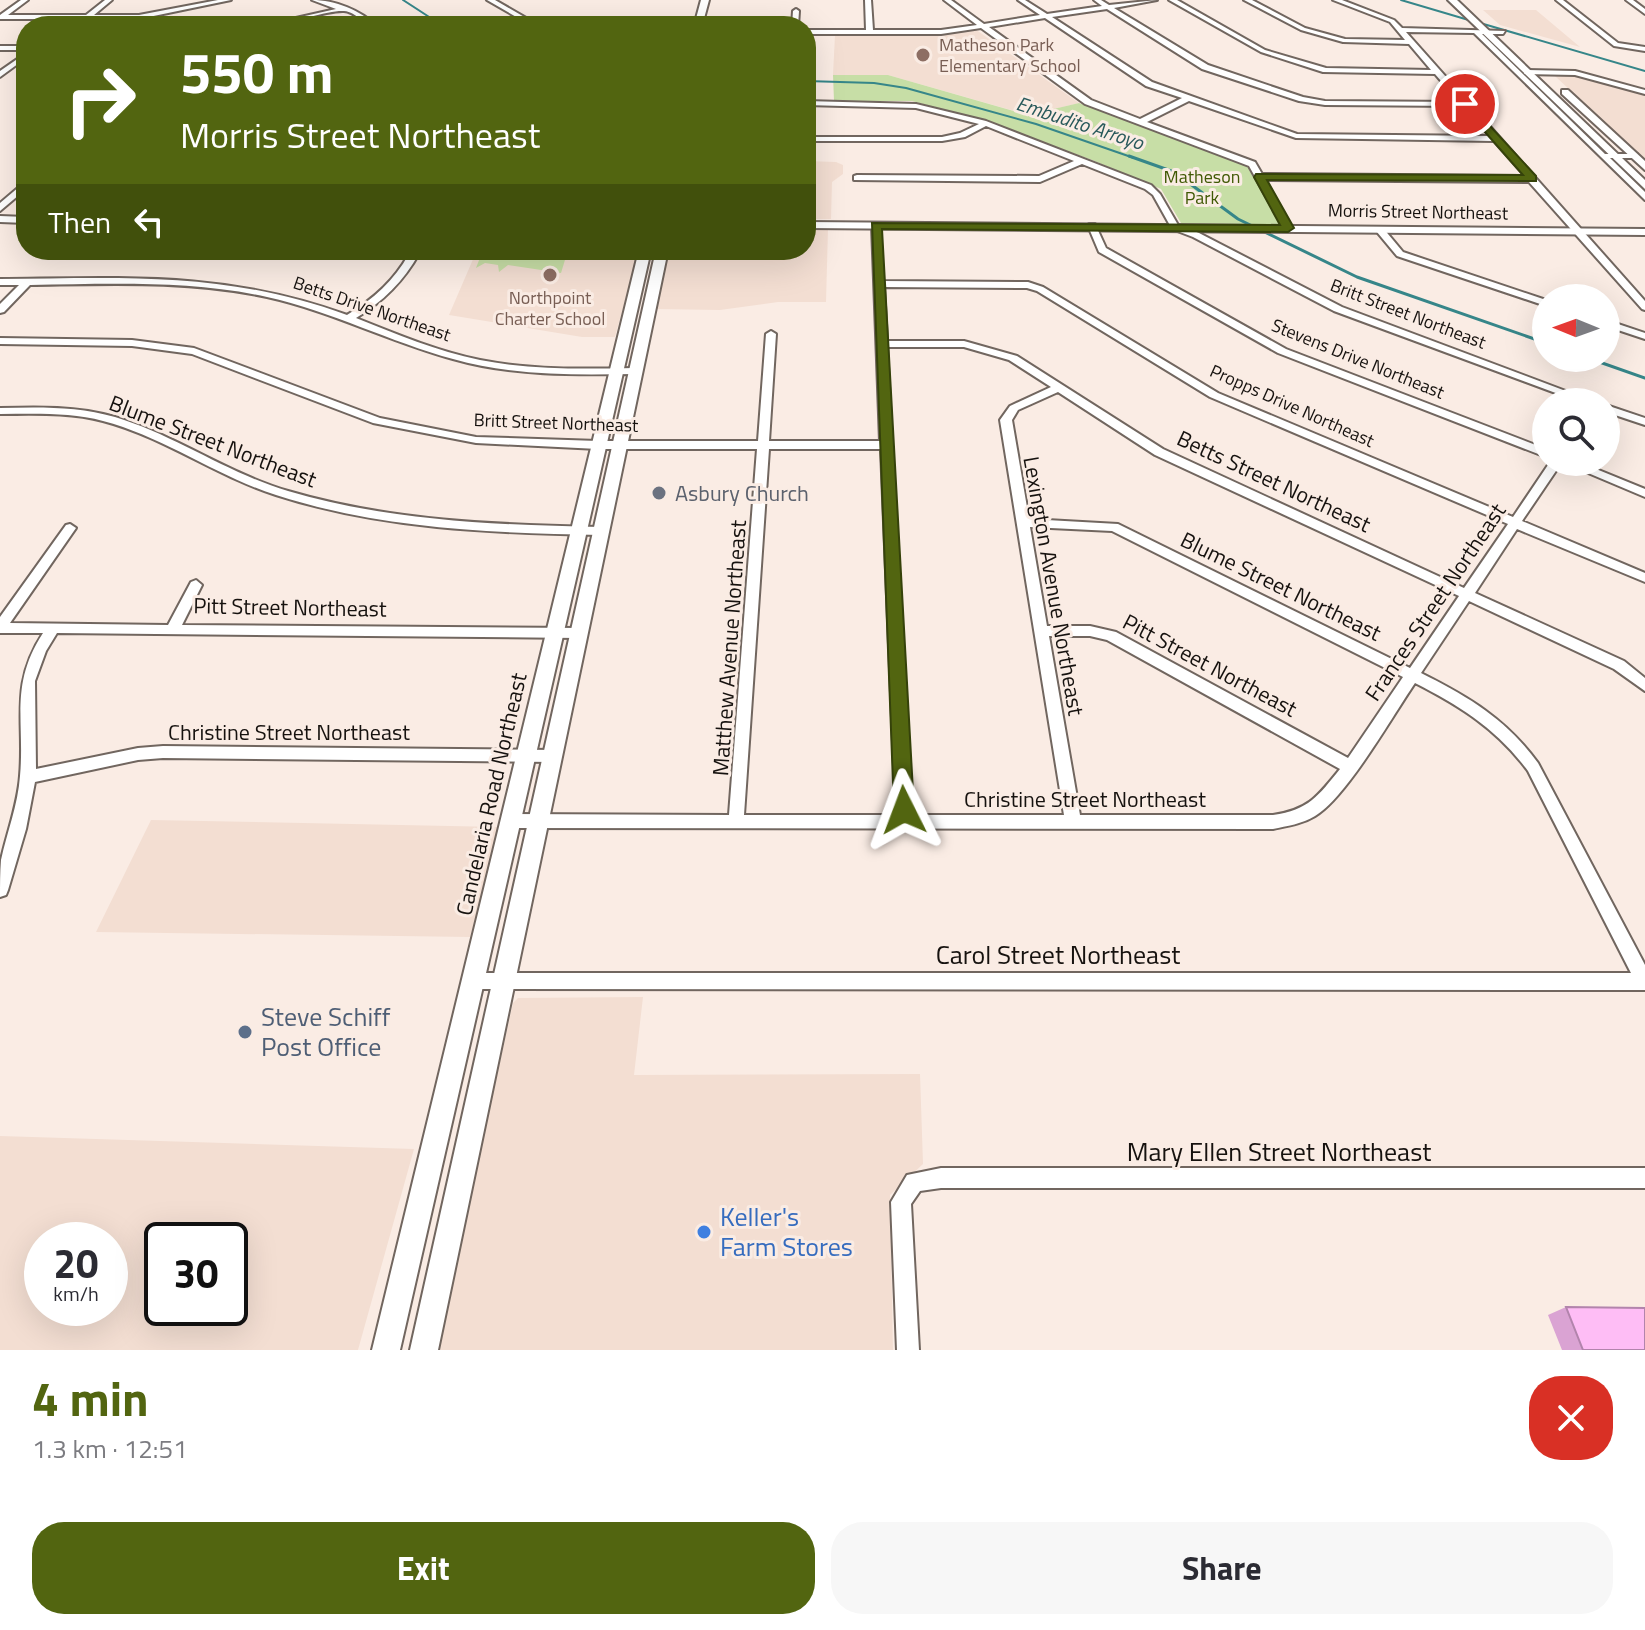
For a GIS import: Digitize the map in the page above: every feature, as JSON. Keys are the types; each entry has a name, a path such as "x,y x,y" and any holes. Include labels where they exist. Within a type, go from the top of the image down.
{"main road":[{"path":"713,13 716,0"},
{"path":"1452,0 1471,18 1546,73 1645,167"},
{"path":"1468,0 1487,30 1609,156 1645,186"},
{"name":"Morris Street Northeast","path":"816,225 1645,232"},
{"name":"Candelaria Road Northeast","path":"424,1350 619,443 625,372 643,260"},
{"name":"Candelaria Road Northeast","path":"386,1350 598,445 625,372 659,260"}],"street":[{"path":"0,17 25,0"},
{"path":"89,16 109,0"},
{"path":"145,16 228,0"},
{"path":"315,0 344,8 357,16"},
{"path":"490,0 519,16"},
{"path":"868,0 870,32"},
{"path":"947,0 1088,102 1248,162 1260,177 1288,228"},
{"path":"1021,0 1149,84 1303,137 1497,139"},
{"path":"1097,0 1205,67 1302,99 1325,103 1465,104"},
{"path":"816,32 935,32 1154,0"},
{"path":"1172,0 1263,51 1326,70 1436,72"},
{"path":"1247,0 1303,29 1345,41 1410,42"},
{"path":"1336,0 1383,16 1400,30 1645,307"},
{"path":"1559,0 1616,45 1645,49"},
{"path":"1629,0 1645,12"},
{"path":"308,16 344,8"},
{"path":"184,10 194,16"},
{"path":"796,11 796,16"},
{"path":"1400,30 1487,30 1645,197"},
{"path":"0,75 16,63"},
{"path":"1527,72 1575,73 1645,92"},
{"path":"1140,122 1189,98"},
{"path":"816,103 899,104 986,123 1148,187 1175,227"},
{"path":"816,139 942,139 962,135 986,123"},
{"path":"1609,156 1634,156"},
{"path":"857,178 1040,179 1081,161"},
{"path":"1260,177 1532,179"},
{"path":"0,208 16,193"},
{"path":"876,226 904,821"},
{"name":"Stevens Drive Northeast","path":"1092,226 1102,250 1282,351 1532,448"},
{"name":"Britt Street Northeast","path":"1175,227 1338,309 1552,388"},
{"path":"1380,230 1400,254 1532,298"},
{"path":"349,318 377,301 395,284 410,260"},
{"name":"Betts Drive Northeast","path":"0,282 215,286 268,294 349,318 409,342 486,364 625,372"},
{"path":"0,310 27,282"},
{"name":"Propps Drive Northeast","path":"880,284 1028,285 1040,289 1214,395 1645,578"},
{"path":"1620,328 1645,336"},
{"name":"Matthew Avenue Northeast","path":"736,822 771,334"},
{"name":"Britt Street Northeast","path":"0,341 105,342 173,347 210,355 337,407 401,427 476,440 598,445 886,445"},
{"name":"Betts Street Northeast","path":"882,344 964,344 1013,358 1159,452 1619,665 1645,686"},
{"name":"Lexington Avenue Northeast","path":"1059,387 1014,408 1006,420 1073,821"},
{"name":"Blume Street Northeast","path":"0,411 82,413 111,419 171,443 265,488 366,515 462,527 601,531"},
{"path":"1620,413 1645,422"},
{"name":"Frances Street Northeast","path":"1350,767 1546,476"},
{"path":"1603,476 1645,493"},
{"name":"Blume Street Northeast","path":"1023,523 1114,527 1413,674 1484,715 1506,733 1549,793 1645,981"},
{"path":"0,627 70,528"},
{"path":"173,628 196,585"},
{"name":"Pitt Street Northeast","path":"0,627 579,633"},
{"path":"0,890 18,829 28,777 28,681 39,650 54,627"},
{"name":"Pitt Street Northeast","path":"1042,631 1090,631 1111,636 1350,767"},
{"name":"Christine Street Northeast","path":"28,777 138,754 163,752 553,756"},
{"name":"Christine Street Northeast","path":"510,821 1293,819 1315,811 1350,767"},
{"name":"Carol Street Northeast","path":"472,981 1645,981"},
{"name":"Mary Ellen Street Northeast","path":"908,1350 901,1202 914,1182 941,1178 1645,1178"}],"shaded area":[{"path":"1483,10 1536,10 1580,47 1500,25"},
{"name":"Matheson Park Elementary School","path":"975,29 1079,103 1029,115 888,75 833,75 835,35 938,36"},
{"path":"1555,76 1580,76 1645,95 1645,161"},
{"path":"816,161 843,165 843,174 832,182 831,219 816,219"},
{"path":"816,229 828,229 826,302 778,302 720,310 655,309 666,260 816,260"},
{"name":"Northpoint Charter School","path":"473,260 636,260 615,337 582,337 449,315"},
{"path":"151,820 499,827 470,937 96,932"},
{"path":"643,997 634,1075 920,1074 923,1164 890,1195 893,1350 436,1350 513,1003 518,998"},
{"path":"0,1136 414,1149 358,1350 0,1350"}],"green space":[{"name":"Matheson Park","path":"833,75 888,75 1028,115 1079,103 1248,165 1280,225 1181,223 1161,189 988,122 912,101 834,101"},
{"path":"479,260 565,260 561,273 508,265 499,272 498,265 485,263 476,268"}],"building":[{"path":"1566,1307 1645,1308 1645,1350 1583,1350"}],"waterway":[{"name":"Embudito Arroyo","path":"403,0 428,16"},
{"path":"1401,0 1472,21"},
{"path":"1480,23 1645,71"},
{"name":"Embudito Arroyo","path":"816,81 874,83 906,88 1036,124 1134,158"},
{"name":"Embudito Arroyo","path":"1129,156 1174,172 1238,219 1357,277 1532,338"},
{"name":"Embudito Arroyo","path":"1620,369 1645,378"}],"place":[{"name":"Matheson Park Elementary School","path":"923,55"},
{"name":"Northpoint Charter School","path":"550,275"},
{"name":"Asbury Church","path":"659,493"},
{"name":"Steve Schiff Post Office","path":"245,1032"},
{"name":"Keller's Farm Stores","path":"704,1232"}],"route":[{"path":"904,810 876,226 1288,228 1260,177 1532,179 1465,104"}]}
